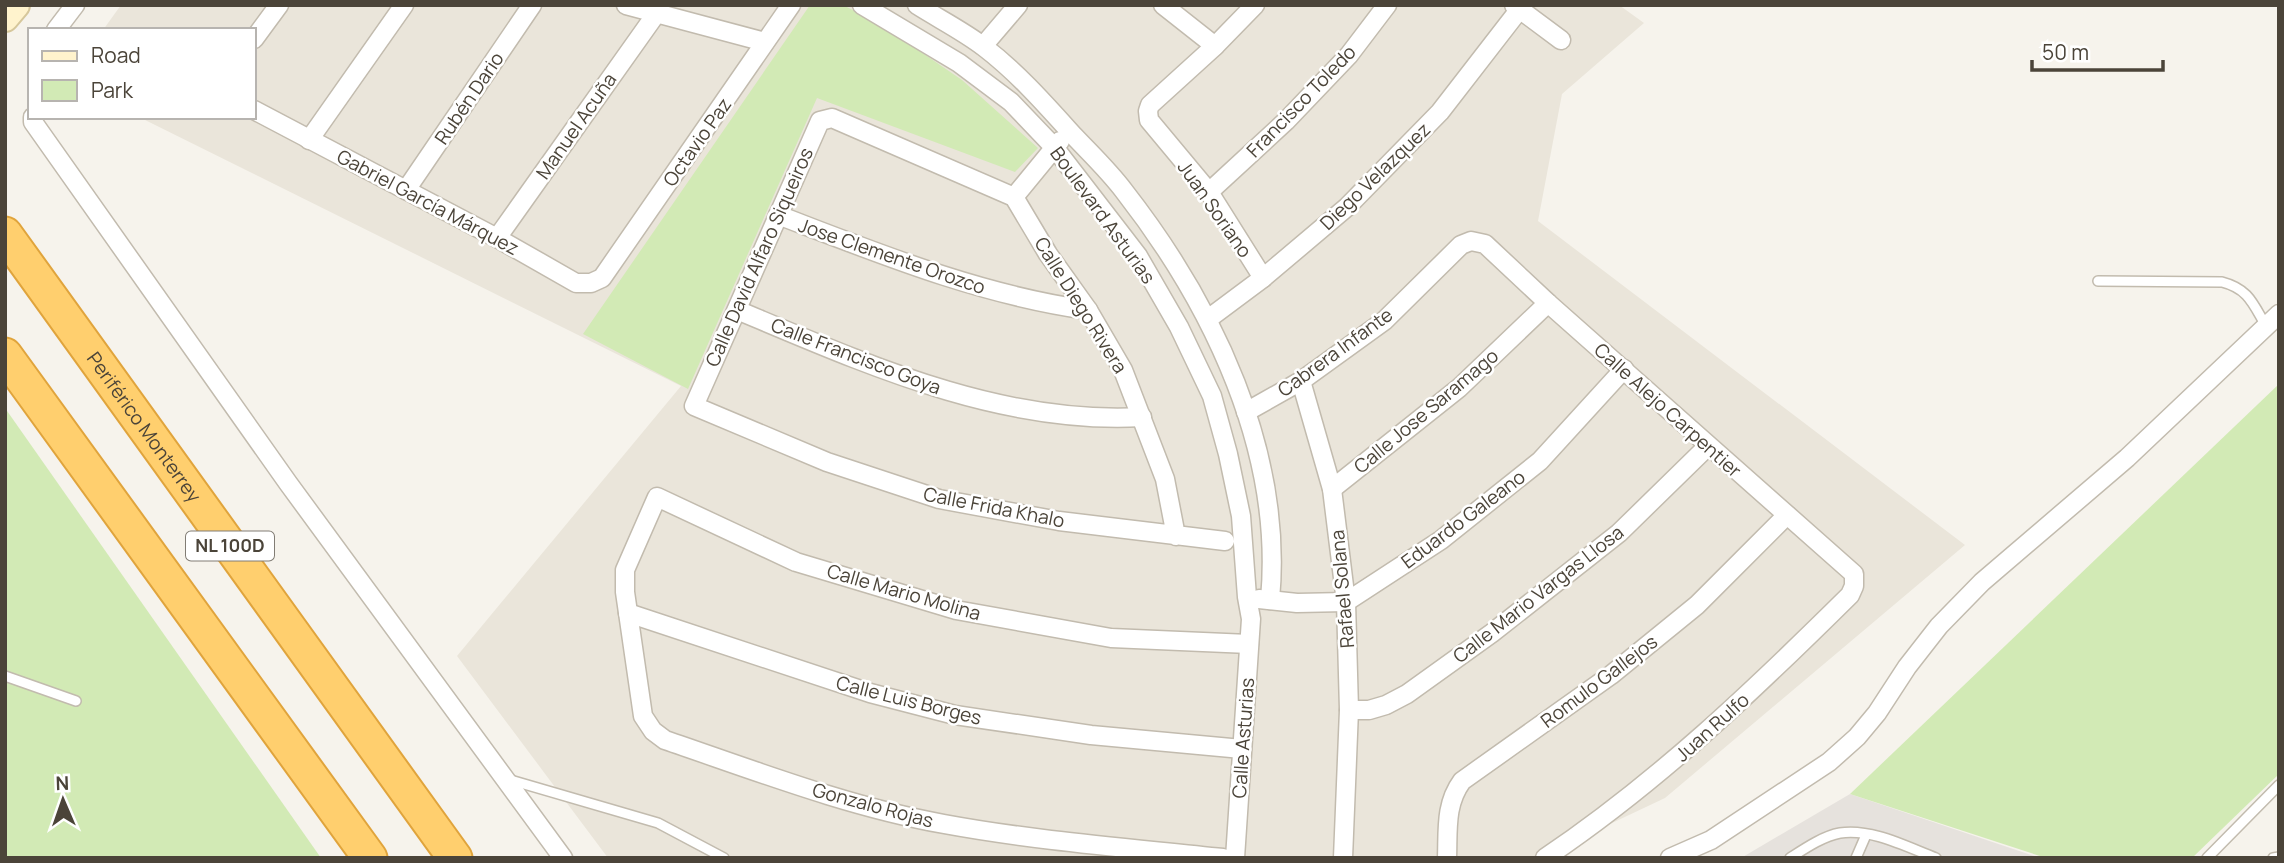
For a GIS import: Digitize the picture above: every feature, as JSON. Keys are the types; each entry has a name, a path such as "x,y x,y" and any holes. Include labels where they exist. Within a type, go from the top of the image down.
{"highway":[{"name":"Periférico Monterrey","path":"5,234 455,858"},
{"name":"NL 100D","path":"5,355 370,858"}],"street":[{"path":"5,18 16,5"},
{"path":"58,28 75,5"},
{"path":"256,36 279,5"},
{"path":"309,139 404,5"},
{"name":"Rubén Dario","path":"406,190 532,5"},
{"path":"626,5 765,42"},
{"name":"Octavio Paz","path":"602,278 791,5"},
{"name":"Boulevard Asturias","path":"917,5 983,46 1027,85 1123,189 1168,251 1208,319 1246,412 1263,483 1269,525 1272,555 1270,600"},
{"path":"983,46 1018,5"},
{"path":"1163,5 1215,46 1255,5"},
{"name":"Francisco Toledo","path":"1209,192 1286,121 1349,55 1387,5"},
{"name":"Boulevard Asturias","path":"865,6 959,63 1011,102 1054,147 1138,256 1179,327 1212,396 1241,516 1247,597"},
{"path":"1517,7 1561,40"},
{"name":"Diego Velazquez","path":"1208,319 1263,278 1347,207 1440,112 1517,7"},
{"name":"Manuel Acuña","path":"497,237 656,14"},
{"name":"Juan Soriano","path":"1215,46 1150,105 1147,111 1149,120 1209,192 1263,278"},
{"name":"Gabriel García Márquez","path":"256,111 497,237 576,283 591,284 602,278"},
{"name":"Calle David Alfaro Siqueiros","path":"694,405 817,124 824,119 832,118 1014,197"},
{"path":"33,119 288,483 564,858"},
{"path":"1014,197 1069,130"},
{"name":"Calle Diego Rivera","path":"1014,197 1048,254 1088,310 1123,370 1165,479 1176,536"},
{"name":"Jose Clemente Orozco","path":"778,215 919,269 1003,294 1088,310"},
{"name":"Cabrera Infante","path":"1246,412 1301,381 1384,321 1461,245 1472,241 1485,244"},
{"name":"Calle Alejo Carpentier","path":"1485,244 1853,574"},
{"name":"Calle Jose Saramago","path":"1332,489 1459,388 1548,303"},
{"name":"Calle Francisco Goya","path":"737,310 860,362 992,403 1062,415 1110,419 1142,417"},
{"path":"1670,858 1711,840 1829,762 1857,737 1939,626 1982,582 2127,458 2272,320"},
{"name":"Eduardo Galeano","path":"1346,602 1441,540 1540,461 1624,369"},
{"name":"Rafael Solana","path":"1301,381 1332,489 1346,602 1349,710 1343,858"},
{"name":"Calle Frida Khalo","path":"694,405 827,462 939,499 1059,521 1225,541"},
{"name":"Calle Mario Vargas Llosa","path":"1349,710 1369,710 1407,694 1492,633 1619,533 1708,446"},
{"name":"Gonzalo Rojas","path":"657,497 625,570 625,592 643,716 653,731 665,740 827,795 943,824 1070,842 1223,858"},
{"name":"Calle Mario Molina","path":"657,497 796,562 956,610 1111,638 1250,644"},
{"name":"Romulo Gallejos","path":"1447,858 1449,809 1452,794 1462,781 1611,675 1697,605 1787,515"},
{"name":"Juan Rulfo","path":"1545,858 1616,808 1755,689 1850,595 1854,586 1853,574"},
{"path":"1247,597 1297,603 1346,602"},
{"name":"Calle Asturias","path":"1236,858 1250,644 1251,619 1247,597"},
{"path":"1251,619 1270,600"},
{"name":"Calle Luis Borges","path":"628,613 870,693 956,715 1091,735 1242,749"}],"lane":[{"path":"2098,281 2222,282 2238,286 2272,320"},
{"path":"5,676 76,701"},
{"path":"505,778 658,823 724,858"},
{"path":"2208,857 2279,785"},
{"path":"1790,858 1837,834 1856,832 1936,858"},
{"path":"1856,858 1866,835"},
{"path":"2273,858 2279,857"}],"shaded area":[{"path":"121,5 1619,5 1644,23 1562,94 1538,221 1965,545 1665,798 1538,858 608,858 457,656 681,386 143,119 256,119 256,28 104,28"},
{"path":"1850,794 2040,858 1741,858"}],"green space":[{"path":"810,5 843,5 883,26 962,80 1038,148 1015,172 817,98 688,389 583,334"},
{"path":"2279,384 2279,774 2192,858 2046,858 1850,794"},
{"path":"5,408 321,858 5,858"}]}
